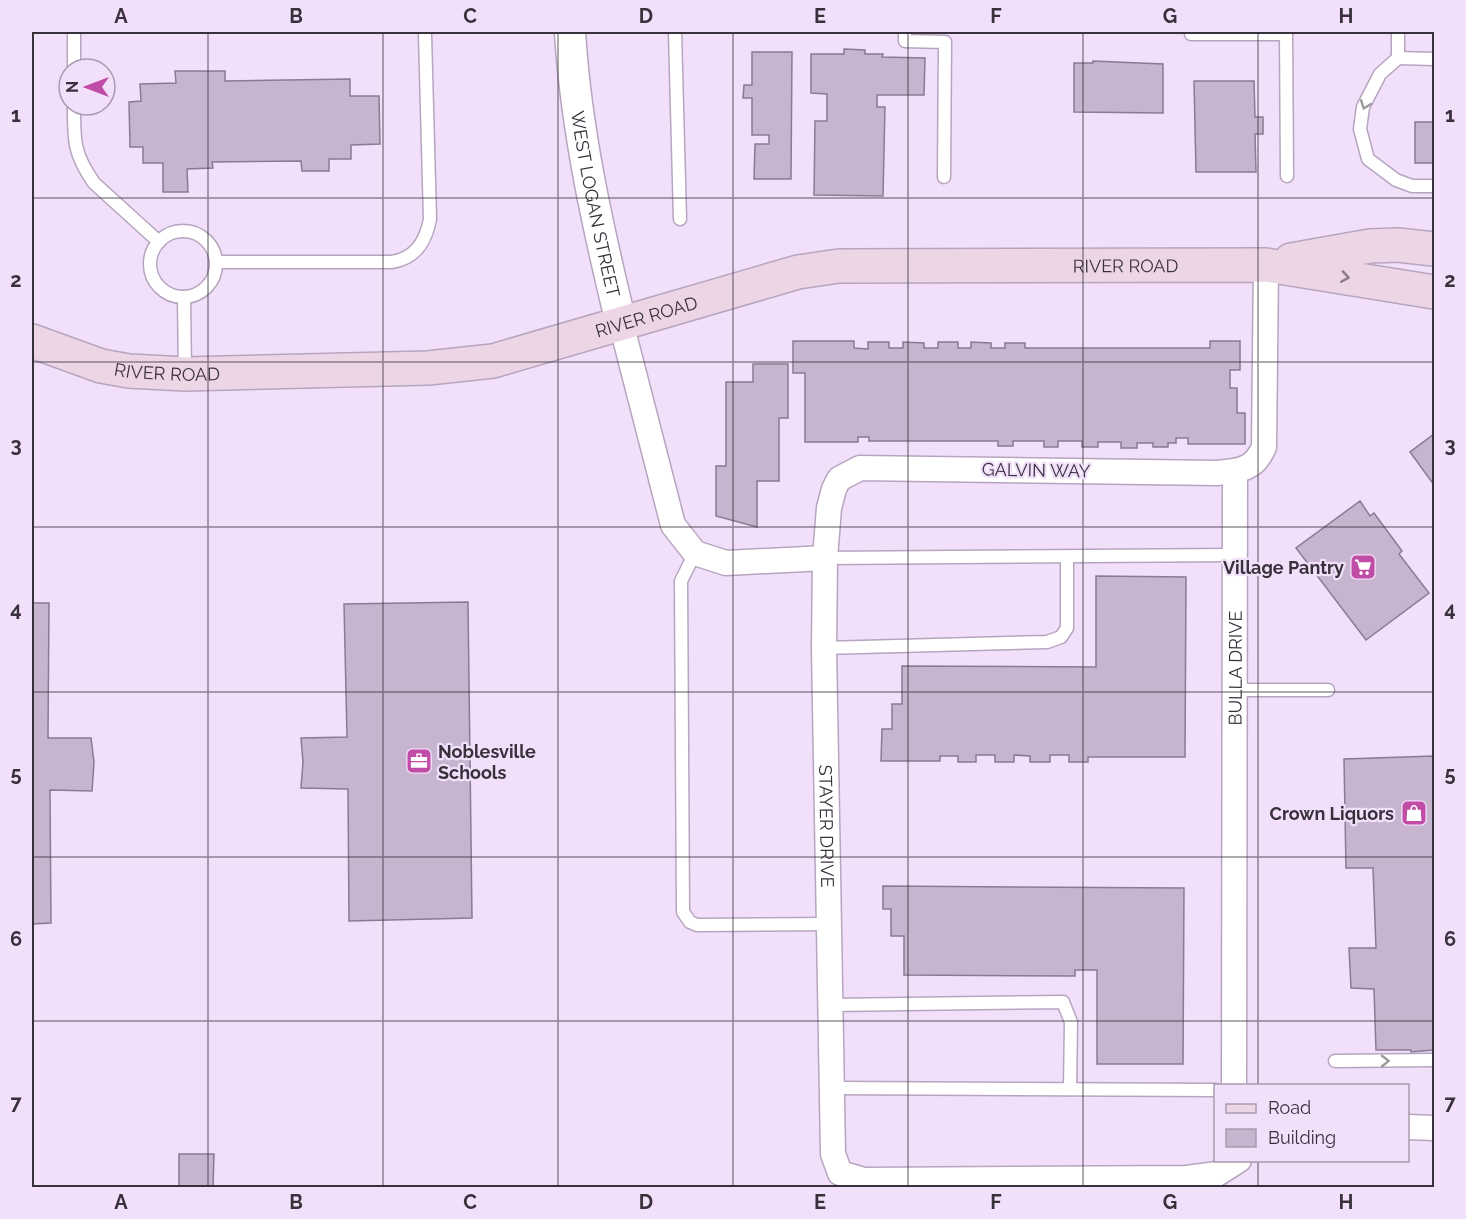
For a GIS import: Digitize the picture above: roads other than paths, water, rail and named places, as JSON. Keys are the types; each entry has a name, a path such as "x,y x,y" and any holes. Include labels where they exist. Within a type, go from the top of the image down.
{"main road":[{"name":"RIVER ROAD","path":"1266,265 1370,246 1398,245 1434,249"},
{"name":"RIVER ROAD","path":"32,341 101,366 129,371 185,374 428,368 493,361 798,272 839,266 1266,265 1434,292"}],"street":[{"name":"WEST LOGAN STREET","path":"570,32 576,104 604,254 673,525 695,553"},
{"path":"1235,471 1249,468 1258,460 1264,447 1266,265"},
{"name":"GALVIN WAY","path":"839,479 861,468 1218,473 1235,471"},
{"name":"BULLA DRIVE","path":"1234,1084 1235,471"},
{"name":"STAYER DRIVE","path":"839,479 829,508 825,558 825,648 833,1154 840,1173 864,1180 1187,1178 1216,1174 1237,1162"},
{"path":"695,553 726,563 825,558"},
{"path":"1409,1127 1434,1128"}],"lane":[{"path":"74,32 74,57"},
{"path":"675,32 680,219"},
{"path":"906,32 905,41 945,42 944,177"},
{"path":"1398,32 1398,58"},
{"path":"1191,34 1286,33 1287,176"},
{"path":"216,262 391,262 402,261 417,248 428,232 430,219 425,35"},
{"path":"1434,58 1398,58 1380,74 1363,107 1359,129 1368,159 1395,180 1412,186 1434,186"},
{"path":"74,117 74,142 78,156 94,183 159,242"},
{"path":"178,231 200,236 214,252 216,262 211,282 195,295 175,296 157,284 152,274 153,252 159,242 178,231"},
{"path":"184,297 185,374"},
{"path":"695,553 681,581 683,912 690,922 697,925 829,924"},
{"path":"825,558 1234,555"},
{"path":"825,648 1047,642 1061,637 1067,628 1067,556"},
{"path":"1234,690 1328,690"},
{"path":"831,1005 1063,1002 1071,1022 1070,1089"},
{"path":"1335,1061 1434,1060"},
{"path":"832,1088 1214,1090"}],"place":[{"name":"Village Pantry","path":"1363,567"},
{"name":"Noblesville Schools","path":"419,761"},
{"name":"Crown Liquors","path":"1414,813"}]}
